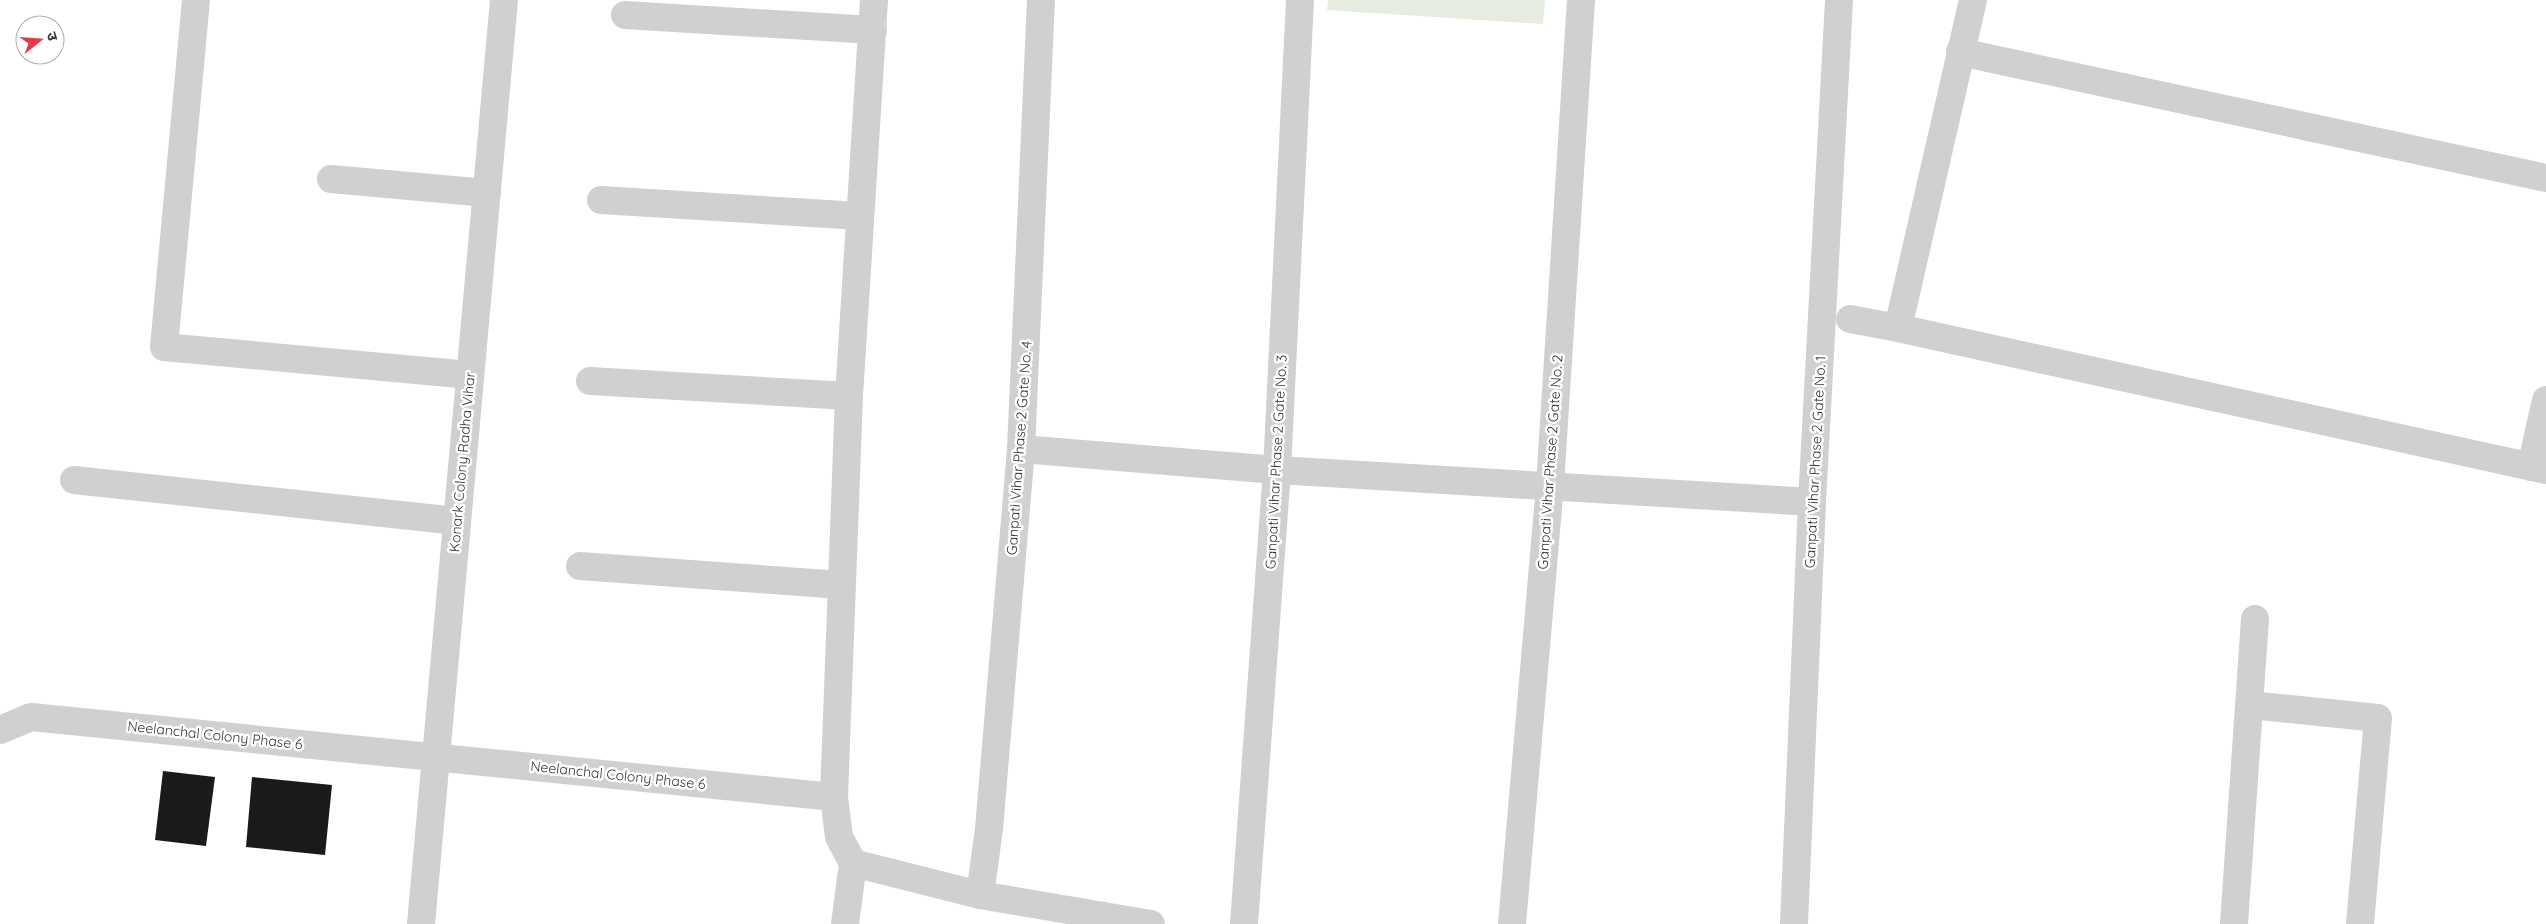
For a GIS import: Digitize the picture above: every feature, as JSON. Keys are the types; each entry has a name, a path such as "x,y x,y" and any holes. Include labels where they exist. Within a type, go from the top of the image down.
{"street":[{"path":"196,0 164,347 470,375"},
{"name":"Konark Colony Radha Vihar","path":"421,924 504,0"},
{"path":"845,924 853,863 839,836 834,797 849,396 874,0"},
{"name":"Ganpati Vihar Phase 2 Gate No. 4","path":"980,895 989,829 1021,449 1041,0"},
{"name":"Ganpati Vihar Phase 2 Gate No. 3","path":"1244,924 1277,470 1300,0"},
{"name":"Ganpati Vihar Phase 2 Gate No. 2","path":"1512,924 1550,486 1581,0"},
{"name":"Ganpati Vihar Phase 2 Gate No. 1","path":"1794,924 1812,502 1839,0"},
{"path":"1898,328 1973,0"},
{"path":"625,15 873,30"},
{"path":"1960,52 2546,178"},
{"path":"331,179 487,193"},
{"path":"601,200 860,216"},
{"path":"1850,319 2539,469 2546,400"},
{"path":"590,381 849,396"},
{"path":"1021,449 1277,470 1812,502"},
{"path":"74,480 457,521"},
{"path":"580,566 841,584"},
{"path":"2234,924 2256,619"},
{"path":"2250,705 2378,718 2360,924"},
{"name":"Neelanchal Colony Phase 6","path":"0,730 31,717 834,797"},
{"path":"853,863 1071,918 1151,924"}],"shaded area":[{"path":"1328,0 1545,0 1543,24 1327,10"}],"building":[{"path":"163,771 215,777 206,846 155,840"},
{"path":"252,777 332,785 325,855 246,847"}]}
